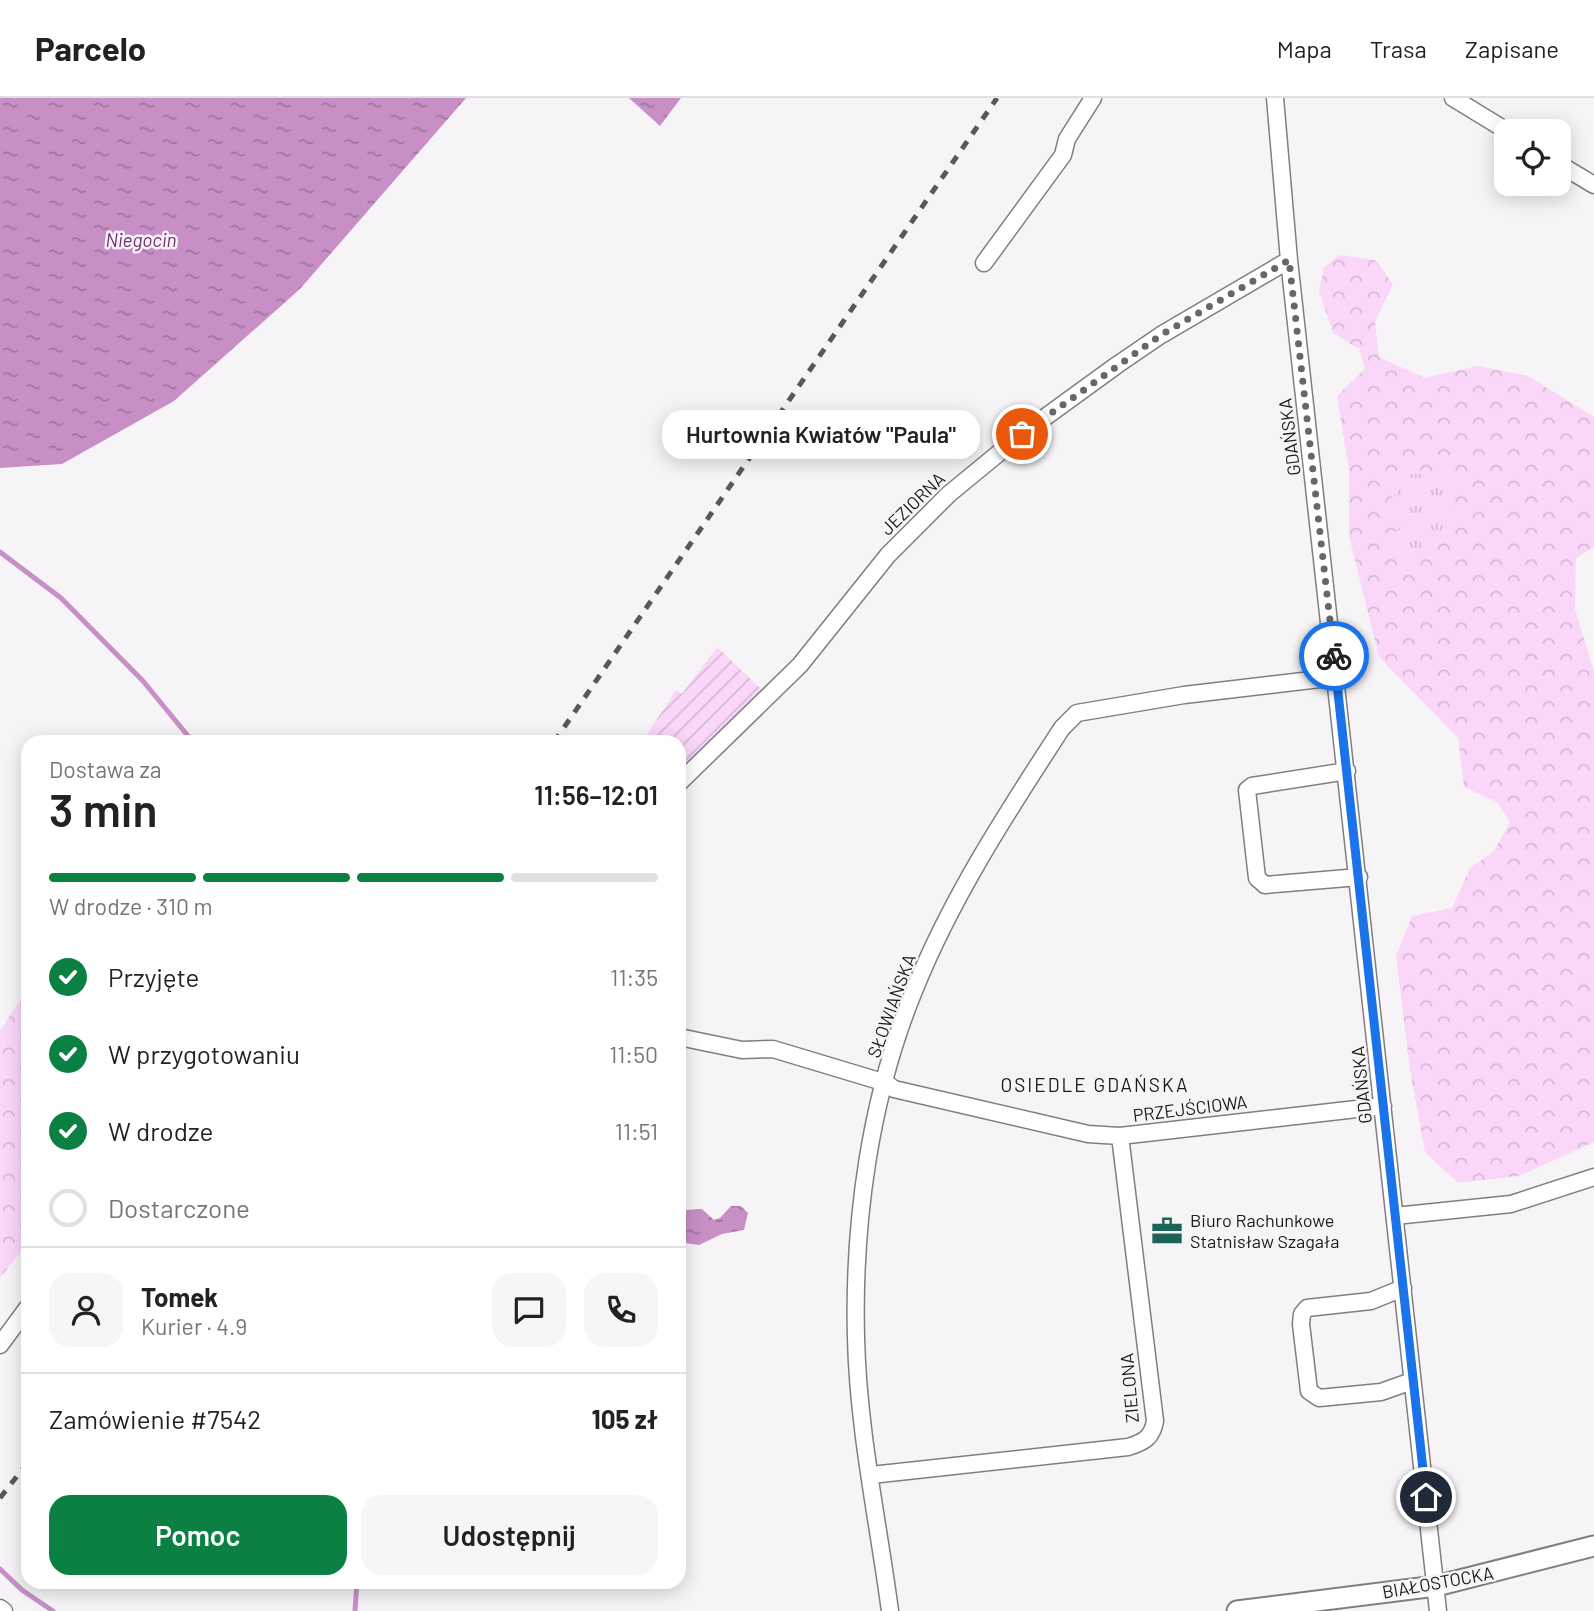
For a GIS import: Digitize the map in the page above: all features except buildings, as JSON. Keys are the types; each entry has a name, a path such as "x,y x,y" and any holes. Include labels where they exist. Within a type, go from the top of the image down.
{"street":[{"path":"984,263 1063,155 1067,139 1093,98"},
{"name":"GDAŃSKA","path":"1275,98 1289,260 1438,1611"},
{"path":"1453,98 1494,123"},
{"path":"1571,172 1594,186"},
{"name":"JEZIORNA","path":"686,776 800,666 888,555 949,494 1022,434 1117,365 1161,335 1289,260"},
{"name":"SŁOWIAŃSKA","path":"890,1611 858,1370 856,1290 863,1187 886,1083 914,989 947,922 1049,748 1077,713 1184,695 1337,677"},
{"path":"1347,771 1251,786 1247,790 1257,878 1265,885 1359,877"},
{"name":"PRZEJŚCIOWA","path":"686,1038 742,1050 773,1049 886,1083 894,1089 1088,1134 1120,1136 1383,1106"},
{"name":"ZIELONA","path":"871,1475 1128,1447 1145,1441 1154,1431 1155,1421 1120,1136"},
{"path":"1395,1216 1511,1203 1594,1177"},
{"path":"1403,1288 1371,1301 1307,1308 1302,1314 1301,1324 1309,1391 1313,1396 1319,1398 1381,1392 1412,1381"},
{"path":"0,1345 21,1316"},
{"name":"BIAŁOSTOCKA","path":"1237,1611 1436,1586 1594,1546"}],"green space":[{"path":"1339,255 1375,260 1393,284 1375,322 1379,357 1425,378 1477,366 1528,376 1594,417 1594,547 1576,558 1575,609 1594,671 1594,1142 1519,1176 1458,1183 1425,1152 1410,1070 1396,956 1412,916 1452,908 1470,868 1494,851 1510,822 1497,802 1464,787 1458,738 1379,657 1349,536 1349,471 1337,396 1365,369 1359,349 1333,333 1319,291 1324,268"},
{"path":"1450,473 1453,532 1395,559 1387,541 1402,525 1389,501 1396,493 1393,475"},
{"path":"717,647 761,689 686,765 686,735 647,735 676,690 682,694"},
{"path":"21,999 21,1252 0,1278 0,1031"}],"water":[{"name":"Niegocin","path":"0,98 466,98 300,289 174,401 62,464 0,468"},
{"path":"629,98 681,98 660,126"},
{"path":"731,1206 741,1206 748,1213 744,1230 722,1234 699,1245 686,1243 686,1210 702,1209 714,1220 720,1218"}],"waterway":[{"path":"0,552 61,598 143,681 187,735"},
{"path":"0,1569 22,1590 53,1611"},
{"path":"355,1611 357,1589"}],"railway":[{"path":"559,735 997,98"},
{"path":"0,1498 21,1471"}],"way so far":[{"path":"1022,434 1161,335 1289,260 1334,656"}],"place":[{"name":"Hurtownia Kwiatów \"Paula\"","path":"1022,434"},
{"name":"Biuro Rachunkowe Statnisław Szagała","path":"1167,1231"}],"district":[{"name":"OSIEDLE GDAŃSKA","path":"1095,1085"}],"route":[{"path":"1334,656 1426,1497"}]}
